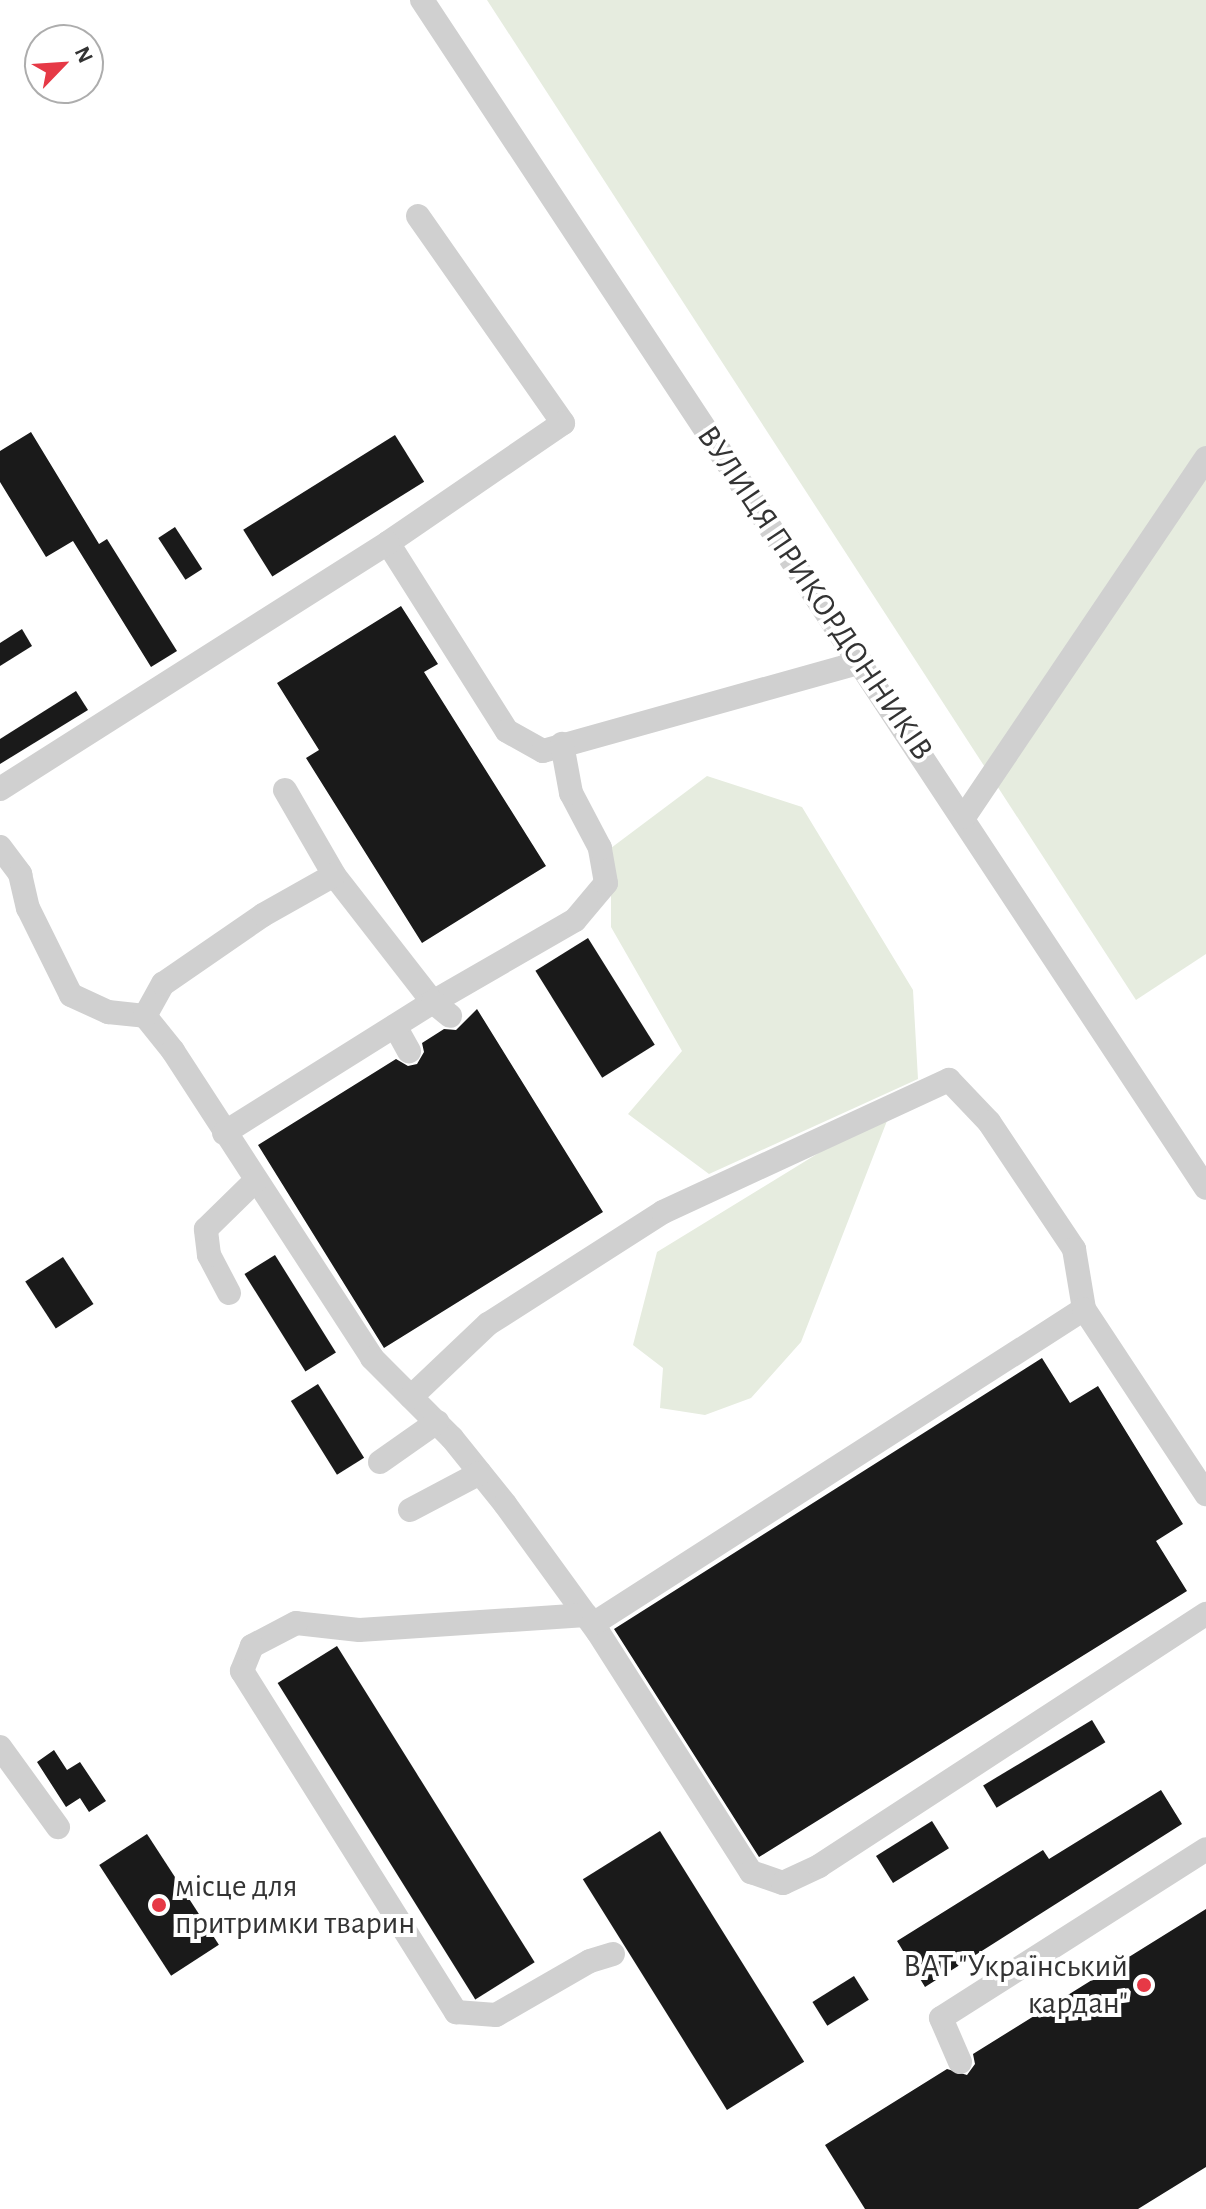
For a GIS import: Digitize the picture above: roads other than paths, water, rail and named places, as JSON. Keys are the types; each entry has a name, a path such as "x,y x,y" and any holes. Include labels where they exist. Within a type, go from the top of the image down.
{"street":[{"name":"ВУЛИЦЯ ПРИКОРДОННИКІВ","path":"422,0 1206,1188"},
{"path":"0,789 388,543 563,423 418,216"},
{"path":"964,817 1206,458"},
{"path":"388,543 507,731 543,751 861,662"},
{"path":"224,1133 331,1079 395,1026 442,1009 575,920 606,883 600,848 571,793 562,744"},
{"path":"285,790 334,875 442,1009"},
{"path":"0,847 20,874 28,908 71,995 108,1012 145,1016 372,1358 437,1422 480,1473 589,1620 751,1872 783,1883 819,1866 1159,1632 1206,1614"},
{"path":"145,1016 163,984 263,915 334,875"},
{"path":"395,1026 409,1051"},
{"path":"411,1397 488,1324 663,1212 949,1080 989,1122 1074,1249 1084,1309 1206,1494"},
{"path":"229,1293 209,1255 206,1229 255,1181"},
{"path":"613,1954 590,1961 496,2015 456,2012 242,1671 252,1646 296,1623 359,1630 589,1620 1084,1309"},
{"path":"380,1462 437,1422"},
{"path":"410,1510 480,1473"},
{"path":"0,1747 58,1827"},
{"path":"960,2062 941,2018 1206,1849"}],"place":[{"name":"місце для притримки тварин","path":"159,1905"},
{"name":"ВАТ \"Український кардан\"","path":"1144,1985"}]}
